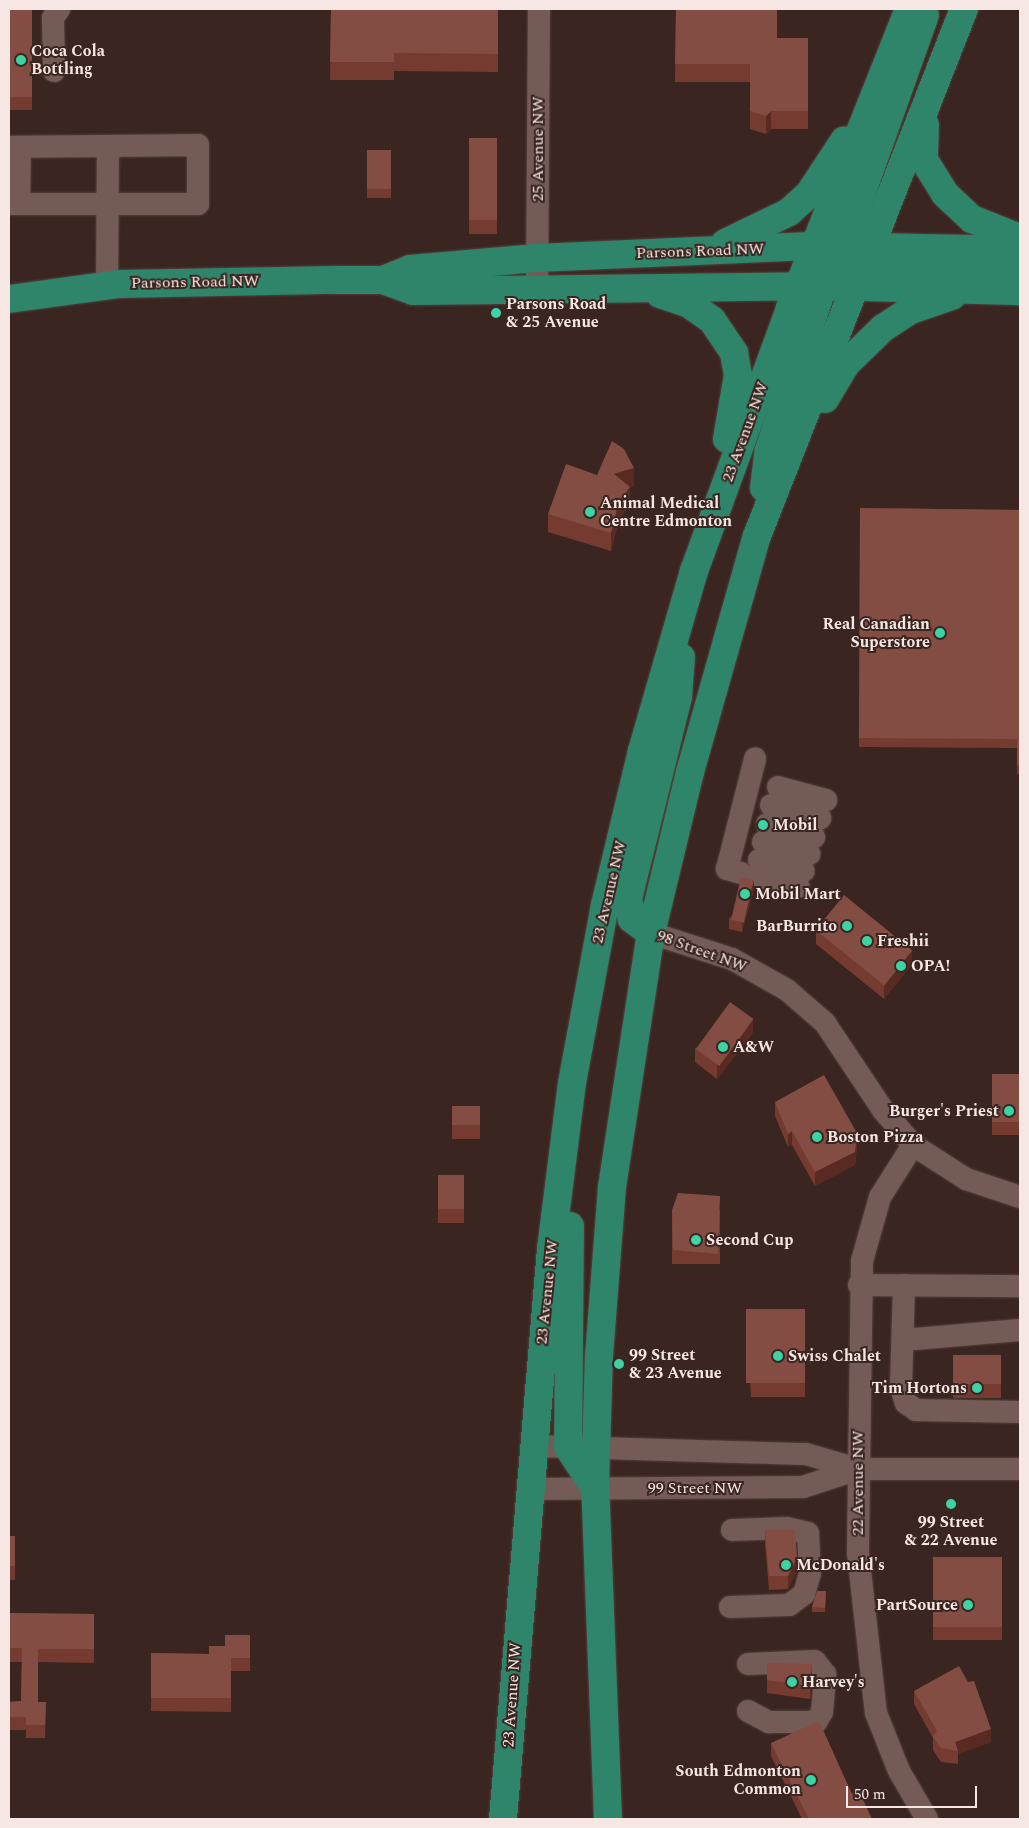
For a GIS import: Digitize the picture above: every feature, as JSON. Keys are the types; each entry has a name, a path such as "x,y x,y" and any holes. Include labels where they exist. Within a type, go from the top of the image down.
{"main road":[{"path":"628,254 737,240 789,212 809,194 840,147 900,9"},
{"name":"23 Avenue NW","path":"608,1819 595,1488 596,1448 612,1187 651,933 696,751 757,536 778,478 835,266 909,9"},
{"path":"757,536 769,450 927,9"},
{"name":"23 Avenue NW","path":"503,1819 532,1446 572,1082 610,886 694,571 835,266 928,106 964,9"},
{"path":"928,106 924,160 936,182 972,219 1020,238"},
{"name":"Parsons Road NW","path":"383,280 413,291 604,290 835,266 1020,250"},
{"name":"Parsons Road NW","path":"9,299 107,285 383,280 410,269 537,258 628,254 835,266 1020,292"},
{"path":"546,289 609,276 835,266 1020,269"},
{"path":"604,290 662,294 689,304 719,326 734,353 738,375 734,415 694,571"},
{"path":"778,478 846,364 883,328 911,310 945,297 1020,292"},
{"path":"651,933 632,919 628,899 678,697 686,598"},
{"path":"572,1082 568,1447 595,1488"}],"street":[{"path":"54,71 53,18 59,9"},
{"name":"25 Avenue NW","path":"539,9 537,258 546,289"},
{"path":"198,145 198,204 14,204 14,147 108,146 198,145"},
{"path":"107,285 108,146"},
{"path":"752,825 812,844"},
{"path":"752,825 812,844"},
{"path":"752,825 812,844"},
{"name":"98 Street NW","path":"651,933 732,959 801,1001 838,1039 882,1110 913,1145 966,1179 1020,1197"},
{"name":"22 Avenue NW","path":"913,1145 880,1197 866,1239 859,1285 858,1469 860,1588 872,1694 890,1753 927,1819"},
{"path":"859,1285 1020,1286"},
{"path":"904,1285 901,1388 906,1403 916,1410 1020,1412"},
{"path":"903,1340 1020,1330"},
{"name":"99 Street NW","path":"532,1446 806,1454 858,1469 1020,1469"},
{"name":"99 Street NW","path":"528,1489 803,1486 858,1469"},
{"path":"730,1601 775,1607 797,1602 809,1586 808,1533 787,1528 732,1530"},
{"path":"748,1664 815,1661 825,1674 822,1712 816,1722 769,1722 748,1711"}],"building":[{"name":"Coca Cola Bottling","path":"9,9 32,9 32,97 9,97"},
{"path":"331,9 498,9 498,54 394,53 394,62 330,62"},
{"path":"676,9 777,9 777,38 808,38 808,111 771,111 766,116 750,111 750,64 675,64"},
{"path":"469,138 497,138 497,220 469,220"},
{"path":"367,150 391,150 391,189 367,189"},
{"name":"Animal Medical Centre Edmonton","path":"612,441 624,449 634,468 614,474 630,487 619,501 611,533 548,514 566,464 597,475"},
{"name":"Real Canadian Superstore","path":"860,508 1020,510 1020,765 1017,765 1017,739 859,738"},
{"path":"741,877 754,880 744,923 731,920"},
{"path":"844,895 912,950 884,985 816,930"},
{"name":"A&W","path":"730,1002 753,1019 719,1066 696,1049"},
{"path":"992,1074 1020,1074 1020,1122 992,1122"},
{"name":"Boston Pizza","path":"824,1075 857,1133 855,1152 815,1172 792,1131 788,1134 775,1102"},
{"path":"452,1106 480,1106 480,1125 452,1125"},
{"path":"438,1175 464,1175 464,1209 438,1209"},
{"name":"Second Cup","path":"678,1193 720,1196 718,1254 673,1250 672,1210"},
{"name":"Swiss Chalet","path":"746,1309 805,1309 805,1383 746,1383"},
{"path":"953,1355 1001,1355 1001,1384 953,1384"},
{"path":"765,1530 795,1530 797,1558 788,1576 769,1576"},
{"path":"9,1536 15,1536 15,1566 9,1566"},
{"name":"PartSource","path":"933,1557 1002,1557 1002,1627 933,1627"},
{"path":"817,1591 826,1591 825,1608 812,1607"},
{"path":"9,1613 94,1614 94,1649 38,1649 38,1702 46,1702 45,1725 26,1725 26,1717 9,1717 9,1702 21,1701 22,1648 9,1648"},
{"path":"225,1635 250,1635 250,1658 231,1658 231,1698 151,1698 151,1653 209,1654 209,1646 225,1646"},
{"path":"767,1663 812,1664 810,1686 767,1680"},
{"path":"959,1666 968,1682 974,1681 991,1729 955,1742 958,1751 941,1748 933,1737 937,1731 914,1691"},
{"name":"South Edmonton Common","path":"819,1721 852,1794 859,1791 872,1819 809,1819 771,1743"}],"place":[{"name":"Coca Cola Bottling","path":"21,60"},
{"name":"Parsons Road & 25 Avenue","path":"496,313"},
{"name":"Animal Medical Centre Edmonton","path":"590,512"},
{"name":"Real Canadian Superstore","path":"940,633"},
{"name":"Mobil","path":"763,825"},
{"name":"Mobil Mart","path":"745,894"},
{"name":"BarBurrito","path":"847,926"},
{"name":"Freshii","path":"867,941"},
{"name":"OPA!","path":"901,966"},
{"name":"A&W","path":"723,1047"},
{"name":"Burger's Priest","path":"1009,1111"},
{"name":"Boston Pizza","path":"817,1137"},
{"name":"Second Cup","path":"696,1240"},
{"name":"Swiss Chalet","path":"778,1356"},
{"name":"99 Street & 23 Avenue","path":"619,1364"},
{"name":"Tim Hortons","path":"977,1388"},
{"name":"99 Street & 22 Avenue","path":"951,1504"},
{"name":"McDonald's","path":"786,1565"},
{"name":"PartSource","path":"968,1605"},
{"name":"Harvey's","path":"792,1682"},
{"name":"South Edmonton Common","path":"811,1780"}]}
